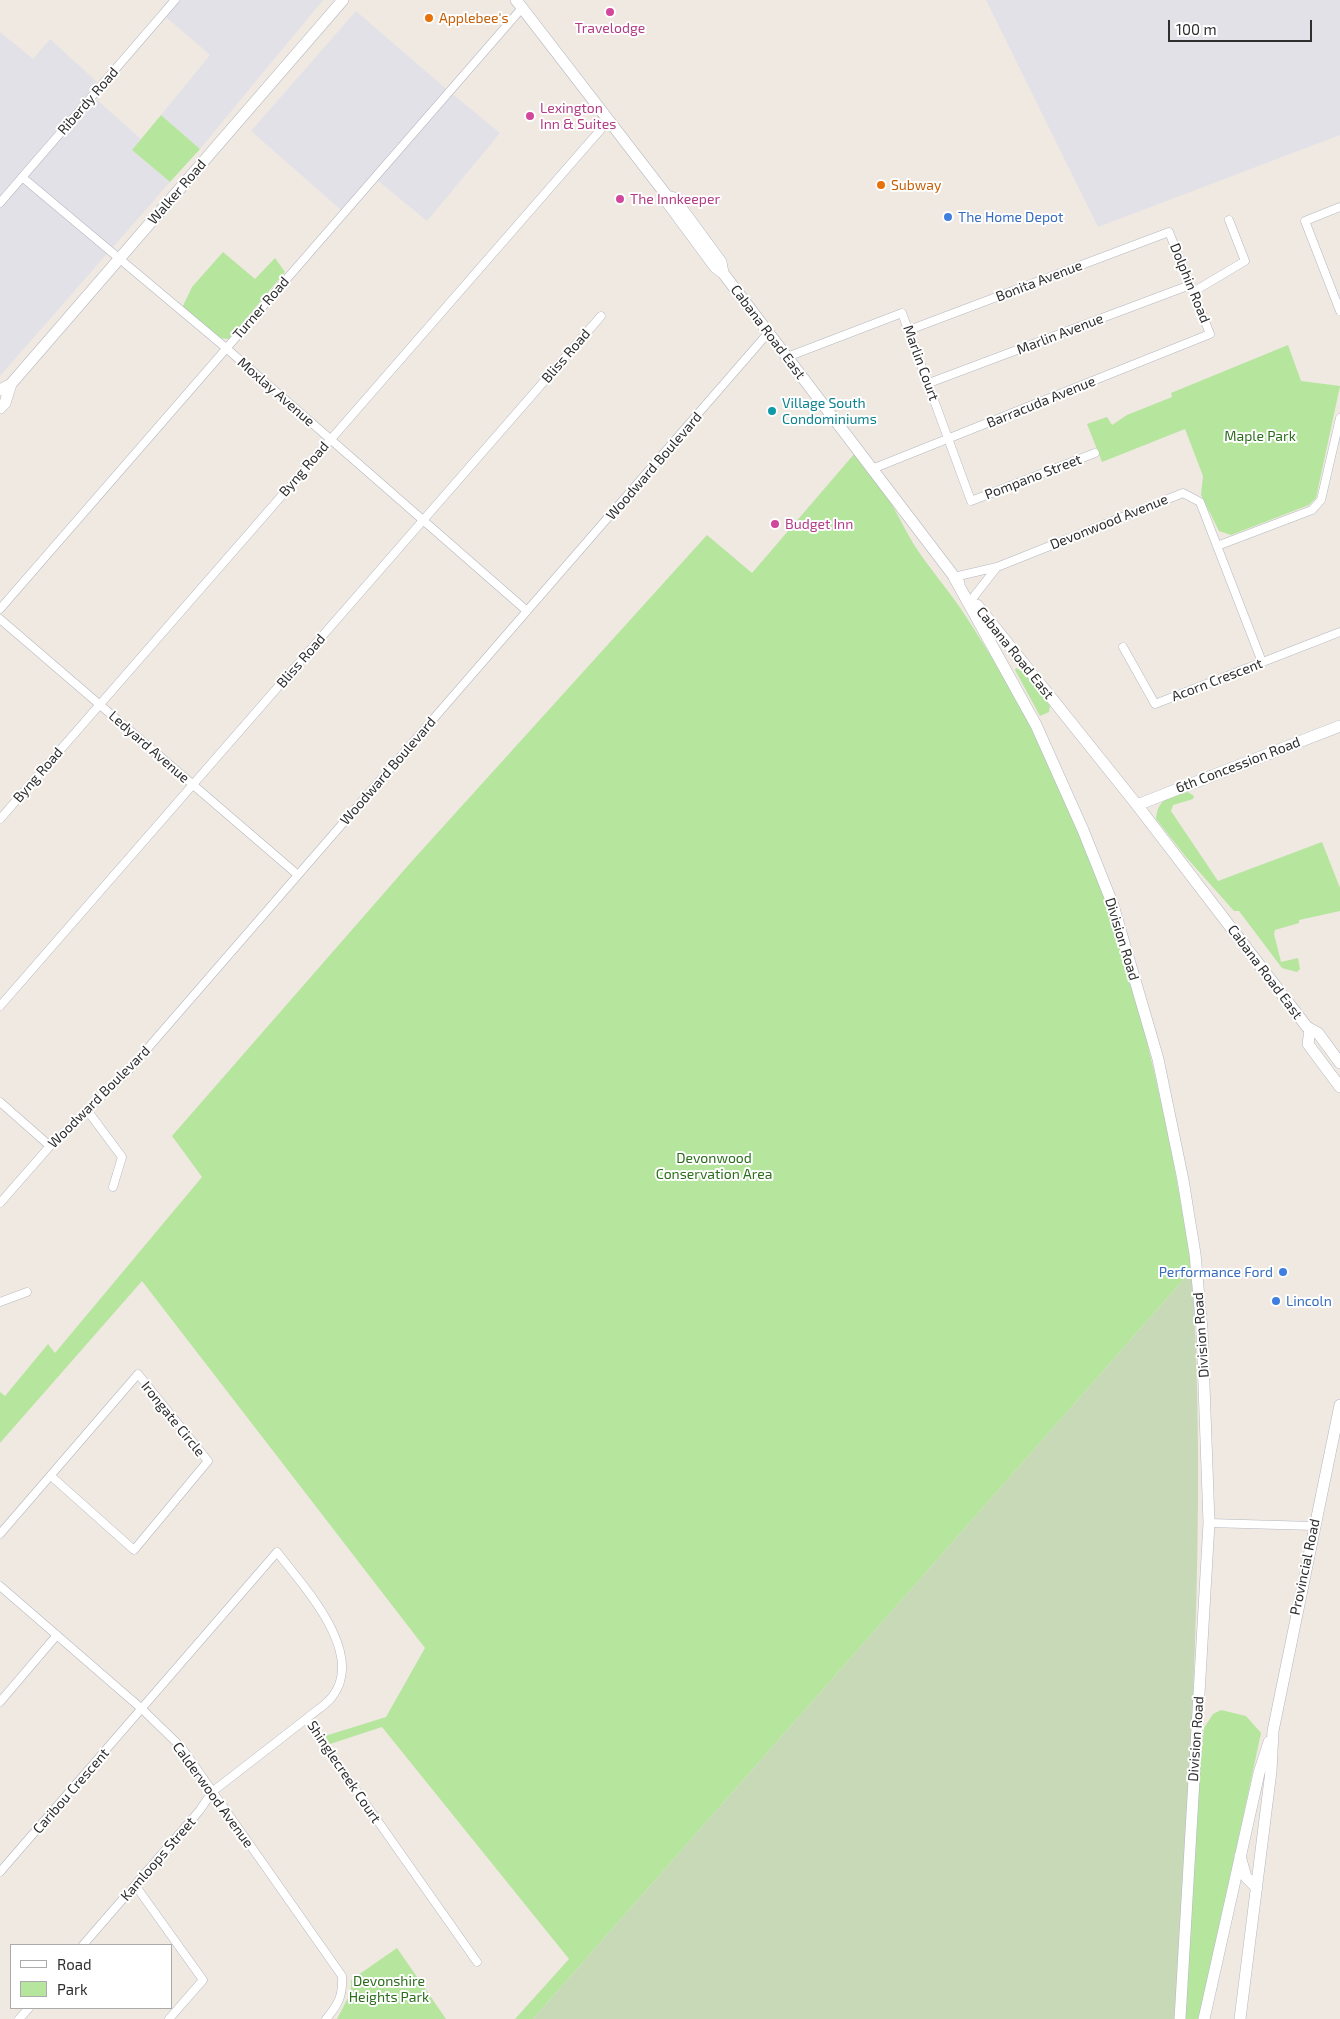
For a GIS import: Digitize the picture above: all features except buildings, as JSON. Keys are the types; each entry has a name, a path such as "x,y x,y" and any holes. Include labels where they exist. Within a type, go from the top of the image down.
{"main road":[{"name":"Walker Road","path":"0,390 11,384 343,0"},
{"name":"Cabana Road East","path":"519,4 667,196 674,198 721,262 723,273 954,577 1137,804 1310,1030 1318,1033 1340,1063"},
{"name":"Walker Road","path":"0,408 4,403 11,384"},
{"name":"Division Road","path":"954,577 1036,725 1083,830 1112,905 1158,1059 1183,1180 1195,1254 1202,1330 1209,1524 1180,2019"},
{"name":"6th Concession Road","path":"1137,804 1340,726"},
{"name":"Cabana Road East","path":"1310,1030 1308,1044 1340,1087"},
{"name":"Provincial Road","path":"1204,2019 1258,1773 1273,1730 1340,1405"},
{"name":"Provincial Road","path":"1240,2019 1272,1771 1273,1730"},
{"path":"1239,1855 1246,1877 1256,1888"}],"street":[{"name":"Riberdy Road","path":"0,203 175,0"},
{"name":"Turner Road","path":"0,609 226,348 519,4"},
{"name":"Byng Road","path":"0,819 609,120"},
{"name":"Moxlay Avenue","path":"22,177 226,348 527,611"},
{"path":"1340,207 1305,221 1340,311"},
{"name":"Marlin Avenue","path":"929,383 1192,288 1245,261 1229,220"},
{"name":"Dolphin Road","path":"1169,232 1210,334"},
{"name":"Bonita Avenue","path":"909,330 1169,232"},
{"name":"Marlin Court","path":"787,357 902,313 929,383 970,501"},
{"name":"Bliss Road","path":"0,1006 601,316"},
{"name":"Woodward Boulevard","path":"0,1203 50,1146 128,1071 768,333"},
{"name":"Barracuda Avenue","path":"872,469 1210,334"},
{"path":"1217,546 1312,510 1321,500 1340,418"},
{"name":"Pompano Street","path":"970,501 1095,453"},
{"name":"Devonwood Avenue","path":"954,577 997,567 1183,493 1200,502 1262,662"},
{"path":"972,599 997,567"},
{"name":"Ledyard Avenue","path":"0,619 298,875"},
{"name":"Acorn Crescent","path":"1123,647 1154,704 1340,632"},
{"path":"0,1102 50,1146"},
{"path":"87,1110 122,1157 113,1187"},
{"path":"0,1302 27,1292"},
{"name":"Irongate Circle","path":"0,1534 138,1374 208,1461 134,1550 51,1476"},
{"path":"1209,1524 1314,1526"},
{"name":"Shinglecreek Court","path":"142,1709 277,1552 329,1620 341,1653 342,1675 333,1696 306,1719 477,1962"},
{"name":"Calderwood Avenue","path":"0,1586 142,1709 182,1748 342,1976 343,1990 339,2004 326,2019"},
{"path":"0,1702 57,1636"},
{"name":"Caribou Crescent","path":"0,1872 142,1709"},
{"name":"Kamloops Street","path":"84,1944 200,1810 212,1792 306,1719"},
{"path":"135,1885 203,1980 168,2019"},
{"path":"19,2019 28,2009"}],"shaded area":[{"path":"168,0 323,0 200,149 161,115 210,55 159,11"},
{"path":"986,0 1340,0 1340,135 1098,227"},
{"path":"356,11 500,133 427,221 377,180 350,213 341,210 251,131"},
{"path":"0,32 33,59 50,39 97,82 88,92 141,139 132,150 170,182 0,376"}],"green space":[{"path":"161,115 200,149 170,182 132,150"},
{"path":"223,252 255,279 275,258 285,272 229,339 217,338 182,308 192,287"},
{"name":"Maple Park","path":"1288,345 1301,381 1340,386 1316,498 1309,505 1231,535 1219,531 1201,495 1203,476 1185,429 1102,462 1087,424 1107,417 1112,425 1127,415 1172,397 1171,393"},
{"name":"Devonwood Conservation Area","path":"855,453 887,496 913,543 957,603 997,665 1037,738 1074,818 1098,880 1119,943 1155,1073 1169,1139 1192,1270 533,2019 515,2019 569,1959 382,1727 330,1744 325,1736 386,1717 425,1648 142,1281 0,1443 0,1392 5,1396 48,1344 55,1353 202,1177 172,1136 412,861 707,535 752,573"},
{"path":"1016,668 1025,673 1050,705 1049,712 1040,716 1015,670"},
{"path":"1188,792 1194,796 1193,799 1173,805 1171,811 1218,881 1322,842 1340,888 1340,911 1299,920 1299,923 1275,930 1274,934 1281,962 1298,958 1300,969 1297,972 1282,968 1239,911 1234,911 1186,857 1156,819 1162,802 1170,797"},
{"path":"1192,1270 1198,1457 1197,1551 1195,1645 1177,2019 533,2019"},
{"path":"1221,1710 1246,1716 1261,1733 1200,2019 1183,2019 1196,1811 1204,1728 1213,1714"},
{"name":"Devonshire Heights Park","path":"397,1948 446,2019 337,2019 351,1992 351,1980"}],"place":[{"name":"Travelodge","path":"610,12"},
{"name":"Applebee's","path":"429,18"},
{"name":"Lexington Inn & Suites","path":"530,116"},
{"name":"Subway","path":"881,185"},
{"name":"The Innkeeper","path":"620,199"},
{"name":"The Home Depot","path":"948,217"},
{"name":"Village South Condominiums","path":"772,411"},
{"name":"Budget Inn","path":"775,524"},
{"name":"Performance Ford","path":"1283,1272"},
{"name":"Lincoln","path":"1276,1301"}]}
